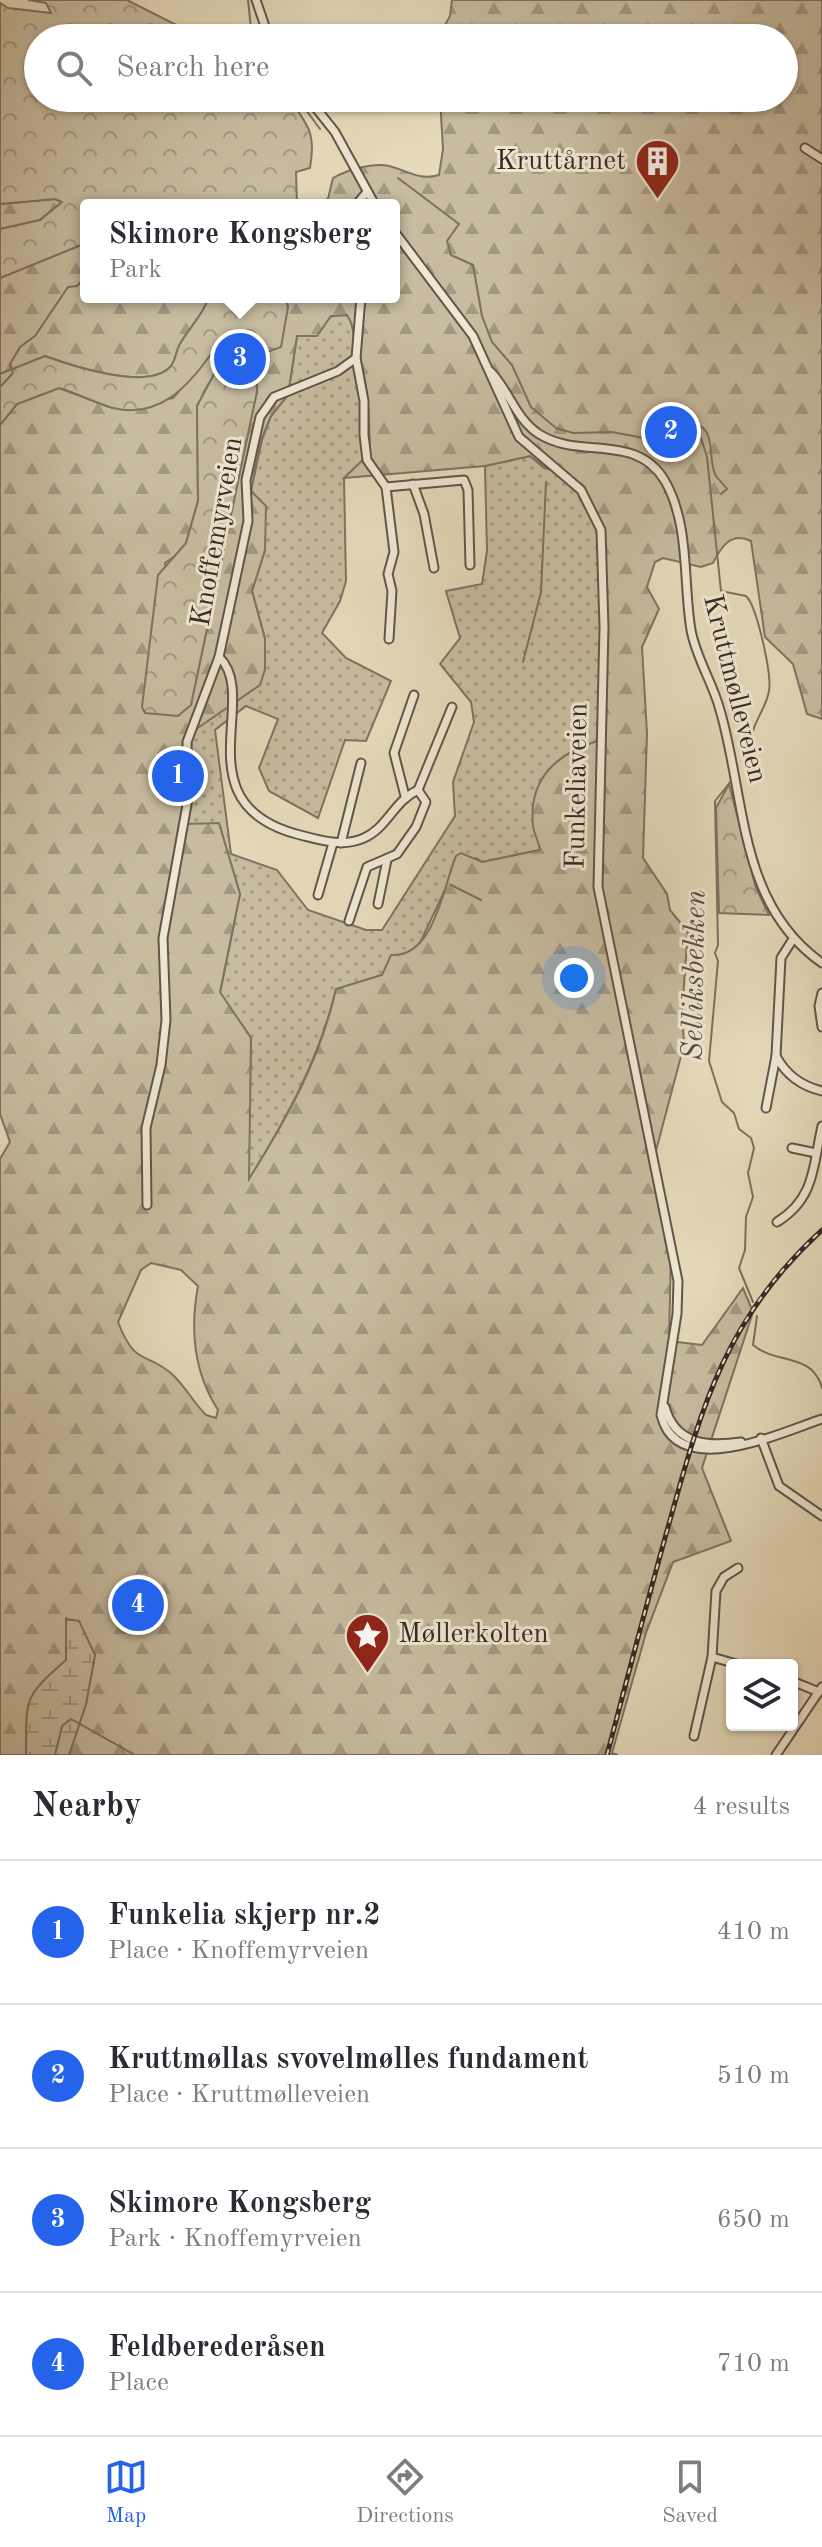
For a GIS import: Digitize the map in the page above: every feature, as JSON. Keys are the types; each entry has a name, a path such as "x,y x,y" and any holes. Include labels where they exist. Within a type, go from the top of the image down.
{"street":[{"path":"256,0 264,24"},
{"path":"319,112 335,132 371,199"},
{"path":"805,148 822,159"},
{"path":"361,199 367,192"},
{"name":"Funkeliaveien","path":"400,239 448,299 490,370 519,437 581,490 601,530 604,627 597,877 678,1281 677,1314 664,1404 671,1425 684,1437 714,1444 751,1441 822,1419"},
{"path":"361,303 356,358 364,401 367,460 386,487 394,552 388,574 392,591 389,639"},
{"name":"Knoffemyrveien","path":"147,1205 146,1128 161,1065 166,1020 163,938 188,799 187,742 219,657 248,521 246,480 267,404 280,393 338,371 356,358"},
{"name":"Kruttmølleveien","path":"490,370 526,423 540,435 570,444 632,452 650,463 665,482 679,523 691,633 720,708 757,877 793,939 822,963"},
{"path":"386,487 464,480 468,490 470,565"},
{"path":"413,484 424,514 434,568"},
{"path":"219,657 232,679 233,703 228,742 231,773 240,795 258,815 292,833 337,843 364,838 375,831 405,796 418,790 452,707"},
{"path":"405,796 394,753 414,695"},
{"path":"318,895 361,763"},
{"path":"349,921 367,867 387,860 401,850 421,819 426,802 418,790"},
{"path":"378,904 387,860"},
{"path":"766,1108 776,1056 781,958 793,939"},
{"path":"822,993 819,1006 822,1027"},
{"path":"776,1056 783,1070 794,1079 822,1091"},
{"path":"777,1222 796,1210 805,1199 822,1126"},
{"path":"792,1148 816,1153"},
{"path":"761,1438 784,1491 822,1516"},
{"path":"694,1736 712,1657 718,1587 727,1573 738,1568"},
{"path":"712,1657 726,1661"},
{"path":"776,1755 821,1689 798,1683"}],"green space":[{"path":"28,0 127,0 174,24 24,24 24,112 298,112 309,131 312,146 310,168 296,172 297,199 80,199 80,245 0,278 0,229 40,220 62,202 55,199 0,204 0,3 8,8 51,13 46,3"},
{"path":"452,0 822,0 822,719 807,714 793,664 765,637 751,541 744,538 732,539 723,546 713,563 701,567 663,558 655,562 647,587 659,609 642,647 647,733 643,858 667,894 670,910 688,932 682,1010 684,1045 653,1162 671,1251 669,1341 702,1345 743,1288 753,1312 702,1468 731,1541 673,1562 646,1633 612,1753 618,1755 69,1755 86,1704 95,1655 67,1619 66,1660 41,1683 27,1710 26,1755 0,1755 0,1159 10,1142 0,1114 0,425 17,404 59,388 112,408 173,398 211,354 227,351 197,406 198,501 186,543 181,552 165,563 191,704 257,391 255,363 288,307 287,303 400,303 400,199 328,199 333,178 375,165 420,176 439,175 443,149 441,112 798,112 798,24 446,24","holes":["347,315 366,386 370,453 344,478 485,466 530,456 564,478 583,496 594,517 602,545 605,577 606,649 600,740 559,760 541,781 533,809 533,826 540,850 482,862 461,853 456,856 435,918 417,945 406,953 391,955 382,975 336,989 321,1040 301,1088 249,1179 251,1038 220,992 240,894 219,823 186,824 192,732 260,685 265,669 265,639 252,591 265,550 266,506 251,491 261,440 271,416 288,395 297,336 317,336 331,316","151,1263 181,1270 198,1286 194,1318 196,1350 204,1381 218,1410 216,1418 206,1415 165,1368 137,1353 124,1337 118,1322 141,1270"]},
{"path":"55,199 62,202 40,220 0,229 0,204"},
{"path":"80,245 80,303 206,303 180,344 172,365 159,374 128,377 109,374 45,356 0,374 0,278"},
{"path":"206,303 287,303 288,307 281,347 264,353 255,363 257,391 191,705 178,716 145,713 142,707 158,575 186,543 198,501 197,406 226,352 211,354 181,389 157,405 144,409 113,408 59,388 17,404 0,425 0,374 45,356 128,377 159,374 172,365 180,344"},
{"path":"347,315 365,386 370,454 344,478 346,581 340,601 322,633 346,658 391,681 366,741 345,740 318,818 269,791 259,768 278,719 246,706 215,730 231,854 277,870 308,910 366,930 382,930 455,816 453,782 474,722 471,702 440,664 460,638 446,591 482,584 487,551 485,466 530,456 544,468 560,472 595,513 603,548 600,741 575,753 538,795 534,812 540,850 482,862 476,858 444,892 418,947 382,975 336,989 311,1065 248,1181 251,1038 220,993 240,894 219,824 186,824 192,731 208,720 265,639 252,591 265,550 251,491 262,440 271,416 288,395 297,336 331,316"},
{"path":"729,784 756,888 769,915 719,913 716,808"},
{"path":"66,1619 79,1621 95,1655 86,1704 69,1755 26,1755 27,1710 41,1683 66,1660"}],"waterway":[{"path":"248,0 251,24"},
{"path":"307,112 320,129"},
{"path":"398,178 459,224 447,241 451,255 473,265 482,316 492,342 512,365 531,407 556,428 573,433 612,432 659,441 685,433 701,438 707,457 721,591 746,596 755,613 766,657 769,691 753,729 751,742"},
{"path":"0,387 13,373 10,364 20,347 35,336 68,287 80,283"},
{"path":"680,422 693,423 707,432 715,474 727,489 721,494"},
{"path":"523,662 541,592 546,482"},
{"name":"Selliksbekken","path":"731,781 715,801 718,945 715,953 718,961 709,1061 722,1102 734,1113 739,1129 751,1138 754,1148 748,1173 753,1197 746,1217 745,1250 739,1268 753,1302"},
{"path":"451,885 481,900"},
{"name":"Selliksbekken","path":"757,1316 753,1345 772,1355 802,1364 817,1377 822,1388"},
{"path":"55,1755 62,1726 71,1719 135,1755"}],"railway":[{"path":"607,1755 690,1450 719,1371 760,1299 788,1264 822,1230"}],"place":[{"name":"Kruttårnet","path":"657,201"},
{"name":"Skimore Kongsberg","path":"240,359"},
{"name":"Kruttmøllas svovelmølles fundament","path":"671,432"},
{"name":"Funkelia skjerp nr.2","path":"178,776"},
{"name":"Feldberederåsen","path":"138,1605"},
{"name":"Møllerkolten","path":"367,1674"}]}
